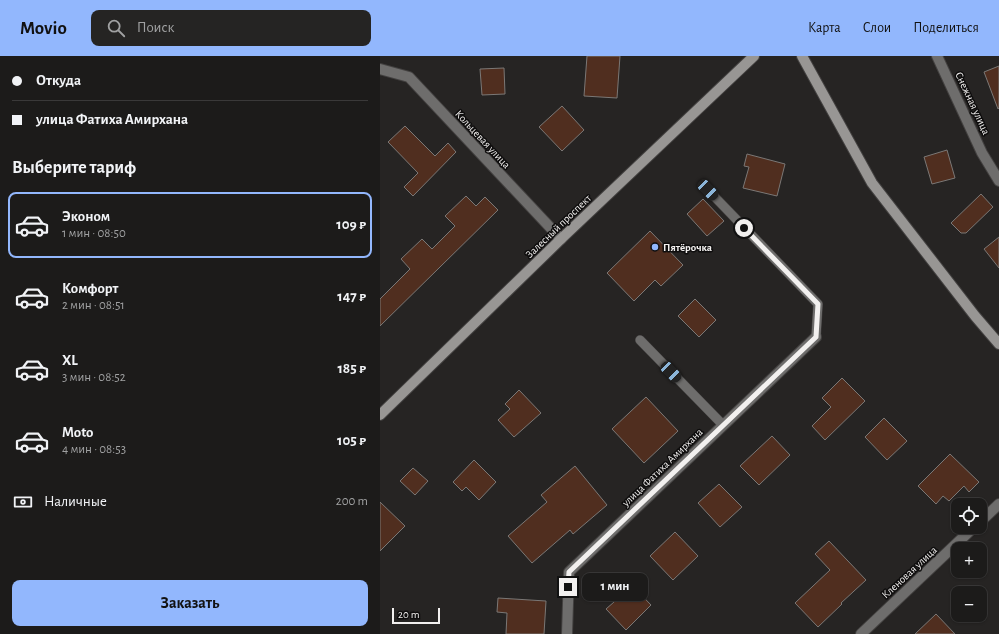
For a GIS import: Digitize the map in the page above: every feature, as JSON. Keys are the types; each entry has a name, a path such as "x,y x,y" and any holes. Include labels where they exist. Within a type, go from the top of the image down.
{"main road":[{"name":"Залесный проспект","path":"380,415 754,56"},
{"path":"802,56 872,183 975,316 999,344"}],"street":[{"name":"Снежная улица","path":"937,56 982,153 999,181"},
{"name":"Кольцевая улица","path":"380,69 409,77 561,240"},
{"name":"улица Фатиха Амирхана","path":"567,634 569,572 816,337"},
{"path":"987,515 999,504"},
{"name":"Кленовая улица","path":"861,634 967,534"}],"lane":[{"path":"708,190 818,304 816,337"},
{"path":"640,340 723,425"}],"building":[{"path":"587,56 620,56 617,98 584,96"},
{"path":"999,66 999,108 998,109 984,72"},
{"path":"504,68 505,94 482,95 480,69"},
{"path":"562,106 584,130 562,151 539,127"},
{"path":"405,126 435,156 448,143 456,152 413,196 404,187 418,173 388,142"},
{"path":"947,150 955,178 932,184 924,157"},
{"path":"747,154 785,164 777,196 743,188 749,167 744,166"},
{"path":"981,194 993,207 966,233 961,233 951,223"},
{"path":"466,196 476,206 485,197 498,210 380,326 380,299 410,269 401,259 422,239 432,249 455,226 445,216"},
{"path":"703,199 724,221 707,236 687,214"},
{"path":"650,231 683,265 661,286 655,280 634,301 607,273"},
{"path":"999,237 999,268 984,249"},
{"path":"695,299 716,320 699,337 678,316"},
{"path":"842,378 865,401 825,440 812,426 831,407 822,398"},
{"path":"519,390 541,413 514,437 498,420 510,409 505,404"},
{"path":"646,397 678,431 644,463 612,429"},
{"path":"884,418 907,441 887,460 865,437"},
{"path":"772,436 790,455 759,485 740,466"},
{"path":"950,454 979,482 969,492 964,486 949,501 943,496 936,504 918,486"},
{"path":"474,460 496,482 479,500 466,487 462,491 453,482"},
{"path":"575,466 607,505 573,534 570,530 532,563 508,536 547,502 541,495"},
{"path":"413,468 428,481 415,495 400,481"},
{"path":"719,484 742,507 720,527 698,503"},
{"path":"380,502 405,526 380,551"},
{"path":"675,532 698,556 673,580 650,556"},
{"path":"829,541 866,580 818,627 795,603 830,570 815,554"},
{"path":"627,580 651,605 626,630 606,609 622,595 617,589"},
{"path":"498,598 546,601 544,634 506,634 507,613 497,612"},
{"path":"936,614 955,634 915,634"}],"place":[{"name":"Пятёрочка","path":"655,247"}],"route":[{"path":"568,587 569,572 816,337 818,304 744,228"}]}
